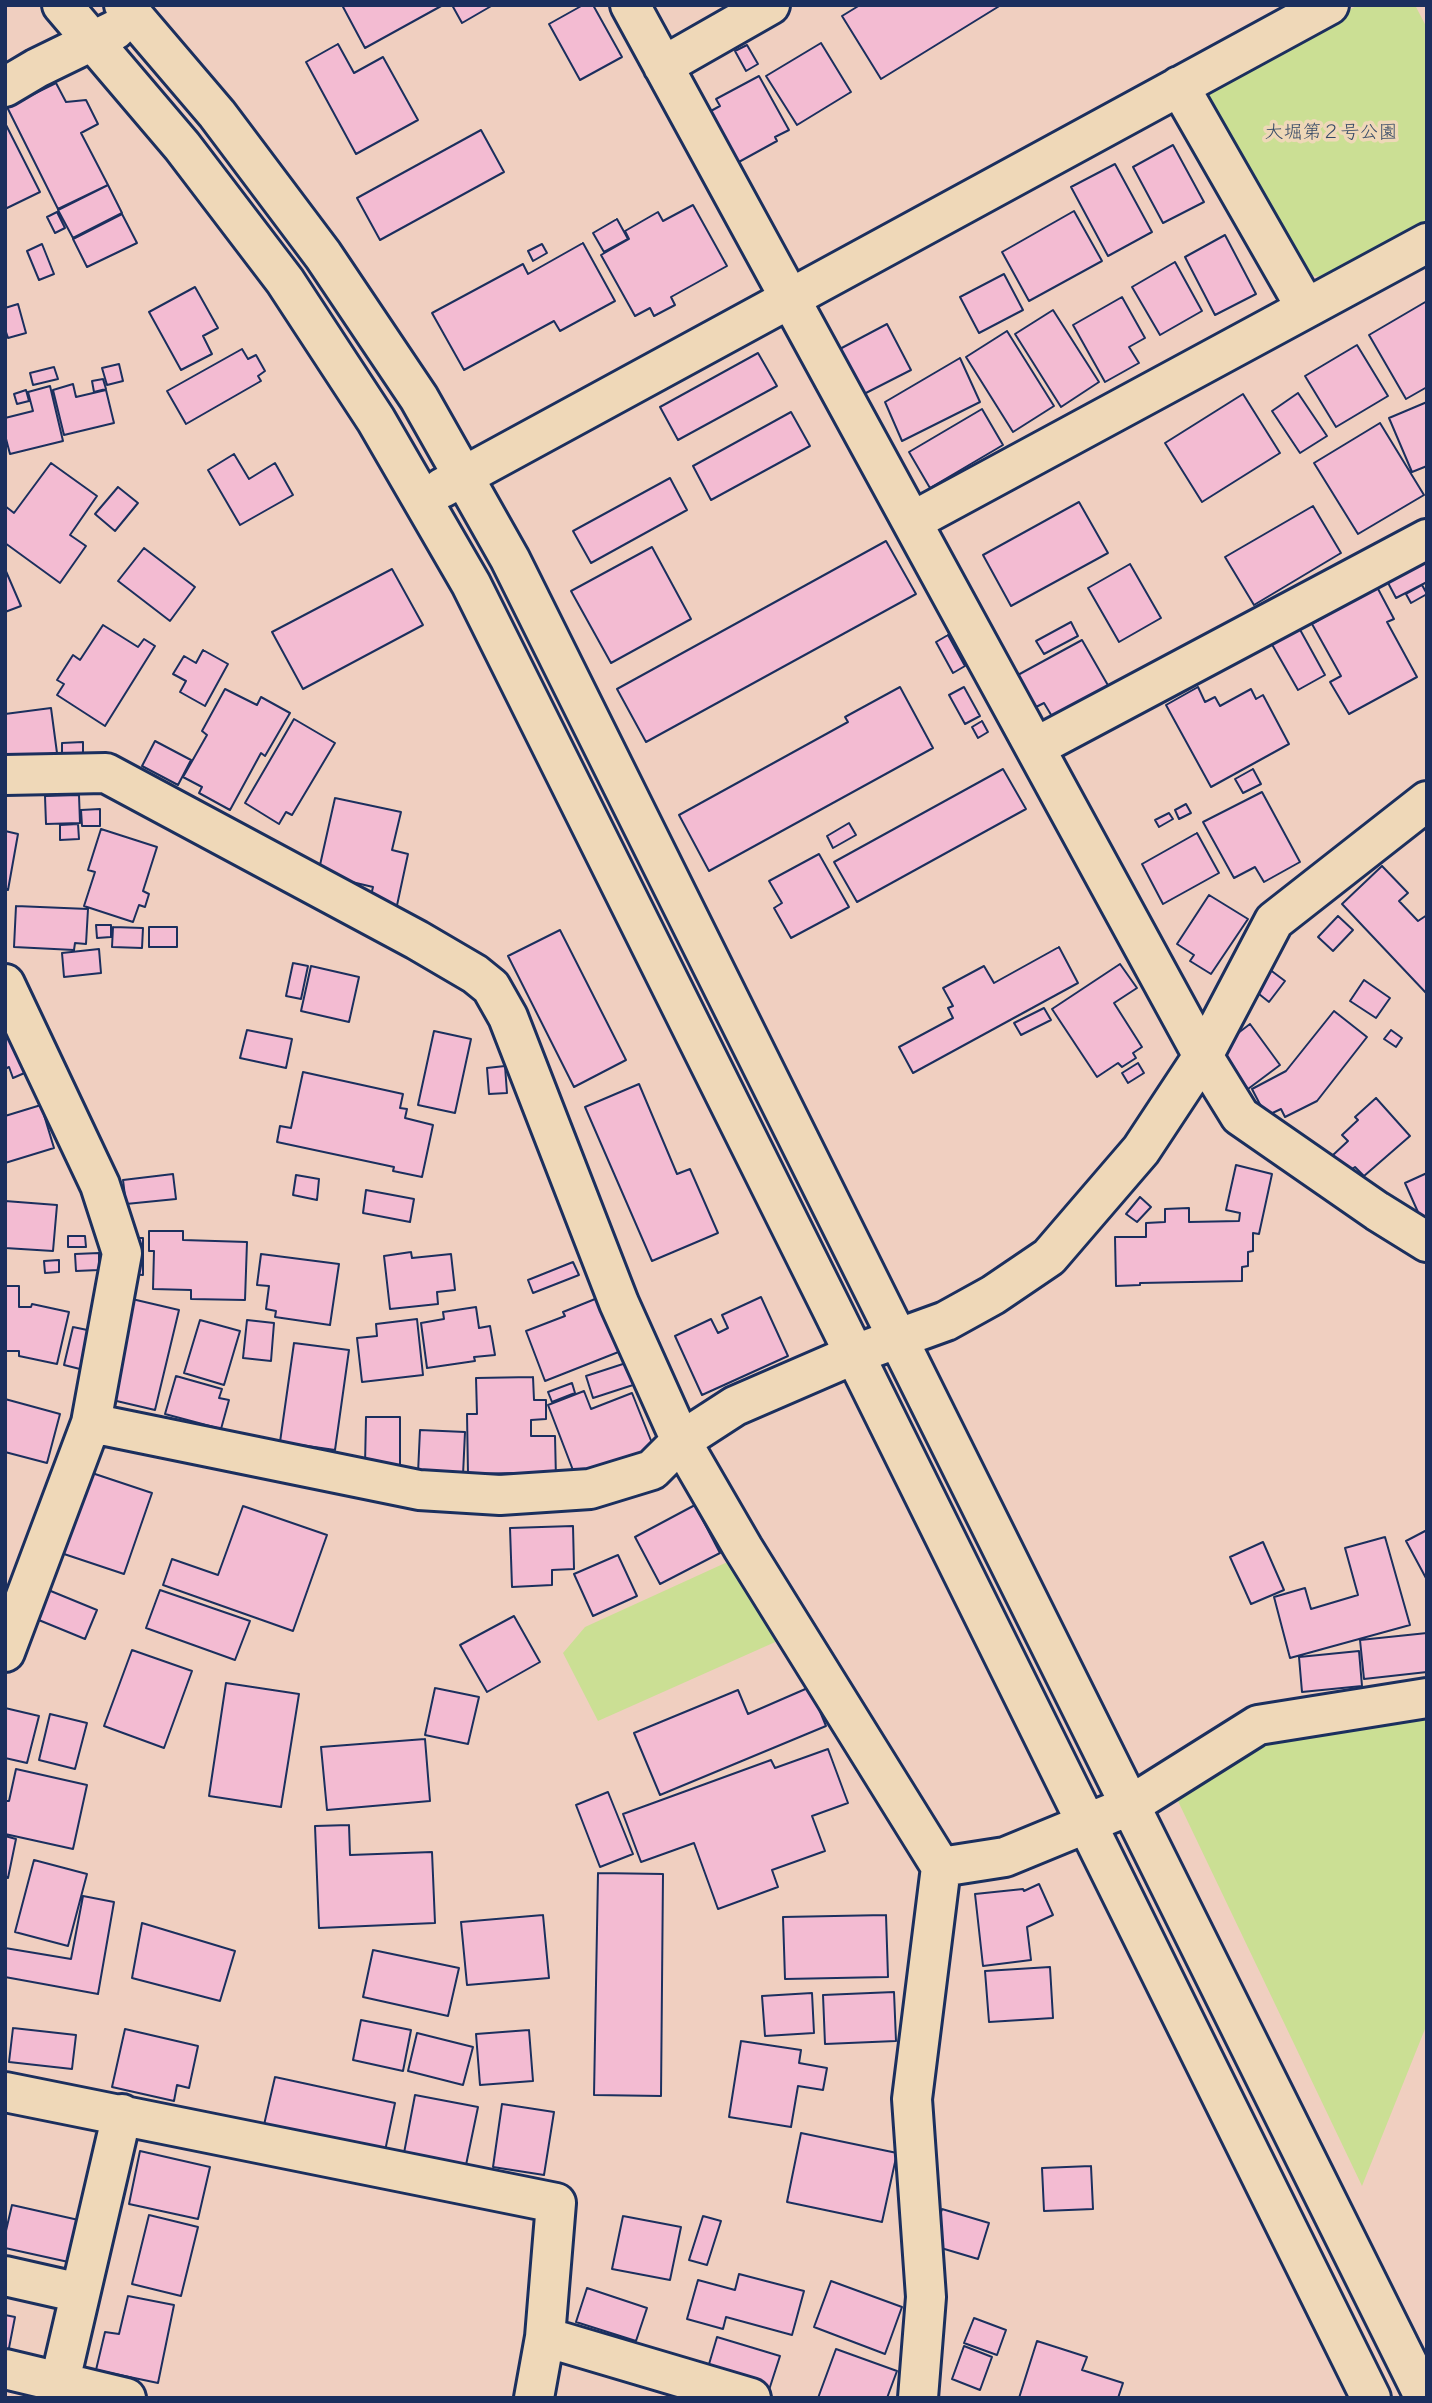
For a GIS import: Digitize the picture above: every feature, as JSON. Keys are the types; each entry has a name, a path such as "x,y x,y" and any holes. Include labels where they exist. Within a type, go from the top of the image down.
{"street":[{"path":"62,5 182,146 285,281 376,420 471,584 1371,2398"},
{"path":"630,5 1203,1056 1240,1116 1377,1211 1427,1242"},
{"path":"663,66 770,5"},
{"path":"422,499 1329,5"},
{"path":"5,88 37,68 94,42 140,10 323,255 418,398 510,559 1425,2398"},
{"path":"1179,86 1307,308"},
{"path":"913,521 1427,243"},
{"path":"1036,747 1427,539"},
{"path":"5,775 106,774 417,940 475,974 491,987 508,1017 619,1303 681,1441 743,1548 941,1867 912,2099 926,2297 918,2398"},
{"path":"91,1423 419,1490 500,1495 590,1489 652,1470 681,1441 735,1406 855,1354 946,1321 993,1295 1049,1257 1141,1150 1203,1056 1274,921 1427,801"},
{"path":"5,984 100,1185 122,1254 91,1423 5,1652"},
{"path":"941,1867 1005,1857 1129,1806 1258,1725 1427,1698"},
{"path":"5,2092 122,2113 556,2203 545,2337 534,2398"},
{"path":"60,2381 122,2113"},
{"path":"5,2276 80,2292"},
{"path":"545,2337 751,2398"},
{"path":"5,2369 126,2398"}],"green space":[{"name":"大堀第２号公園","path":"1358,5 1415,5 1427,28 1427,220 1320,277 1302,274 1203,103 1205,90"},
{"path":"734,1559 782,1639 598,1721 563,1653 585,1627"},
{"path":"1427,1715 1427,2024 1362,2186 1177,1799 1266,1741"}],"building":[{"path":"342,5 443,5 365,48"},
{"path":"452,5 493,5 462,23"},
{"path":"583,5 593,5 622,57 580,80 549,24"},
{"path":"860,5 1001,5 881,79 842,16"},
{"path":"821,43 851,92 797,125 766,76"},
{"path":"338,44 354,73 383,57 418,120 356,154 306,62"},
{"path":"747,45 758,64 746,71 735,51"},
{"path":"759,76 789,130 775,137 777,141 737,163 709,112 720,106 716,99"},
{"path":"56,83 66,102 86,100 98,124 81,133 108,185 58,209 7,107"},
{"path":"5,123 40,192 5,209"},
{"path":"481,130 504,172 380,240 357,198"},
{"path":"1173,145 1204,202 1163,223 1133,167"},
{"path":"1115,164 1152,232 1108,256 1071,187"},
{"path":"108,185 122,213 73,238 58,210"},
{"path":"693,205 727,266 671,297 675,305 654,316 650,308 635,316 601,255 629,239 625,231 658,212 663,221"},
{"path":"1074,211 1102,261 1029,301 1002,252"},
{"path":"57,212 65,228 55,233 47,217"},
{"path":"122,214 137,243 87,267 73,239"},
{"path":"617,219 628,239 604,252 593,233"},
{"path":"1225,235 1256,294 1215,315 1185,257"},
{"path":"583,243 615,301 560,331 554,321 464,370 432,313 523,264 528,274"},
{"path":"42,244 54,274 39,280 27,251"},
{"path":"542,244 547,253 533,261 528,251"},
{"path":"1175,262 1202,311 1160,335 1132,287"},
{"path":"1004,274 1023,310 979,333 960,297"},
{"path":"195,287 218,328 203,336 212,354 181,370 149,312"},
{"path":"1122,297 1145,338 1129,347 1139,363 1105,382 1073,325"},
{"path":"1427,301 1427,387 1406,399 1369,335"},
{"path":"18,304 26,333 8,338 5,308"},
{"path":"1053,310 1099,382 1061,407 1015,334"},
{"path":"887,324 911,370 860,396 836,351"},
{"path":"1007,331 1054,406 1013,432 966,357"},
{"path":"1357,345 1388,396 1336,427 1305,376"},
{"path":"242,349 248,359 256,355 265,371 258,376 261,381 186,424 167,391"},
{"path":"758,353 777,386 678,440 660,407"},
{"path":"960,358 980,402 902,441 885,402"},
{"path":"119,364 123,381 107,385 102,368"},
{"path":"54,367 58,379 33,385 30,373"},
{"path":"103,379 106,389 94,392 92,381"},
{"path":"73,384 76,397 106,390 114,423 64,435 53,390"},
{"path":"50,386 63,441 10,454 5,435 5,418 33,411 28,392"},
{"path":"26,390 29,401 17,404 14,394"},
{"path":"1298,393 1327,436 1300,453 1272,411"},
{"path":"1243,394 1280,453 1202,502 1165,443"},
{"path":"1427,402 1427,466 1412,472 1389,418"},
{"path":"982,409 1003,445 930,488 909,452"},
{"path":"791,412 810,446 711,500 693,466"},
{"path":"1380,423 1424,495 1358,534 1314,463"},
{"path":"234,454 249,479 275,463 293,495 240,525 208,470"},
{"path":"51,463 97,496 70,535 86,546 60,583 5,543 5,506 14,513"},
{"path":"670,478 687,510 591,563 573,531"},
{"path":"118,487 138,503 115,531 95,514"},
{"path":"1079,502 1108,553 1011,606 983,555"},
{"path":"1313,506 1341,553 1254,605 1225,557"},
{"path":"886,541 916,594 646,742 617,689"},
{"path":"652,547 691,619 611,663 571,591"},
{"path":"144,548 195,587 170,621 118,581"},
{"path":"1423,559 1427,566 1427,582 1396,598 1386,579"},
{"path":"1130,564 1161,618 1119,642 1088,588"},
{"path":"5,569 21,606 5,612"},
{"path":"392,569 423,625 303,689 272,632"},
{"path":"1422,585 1427,594 1411,603 1406,594"},
{"path":"1377,587 1394,619 1387,622 1417,677 1349,714 1330,682 1341,676 1312,624"},
{"path":"1071,622 1078,636 1044,654 1036,641"},
{"path":"103,625 138,647 144,639 155,646 105,726 57,695 64,684 57,680 73,655 80,660"},
{"path":"1298,626 1325,675 1298,690 1270,641"},
{"path":"948,635 965,666 953,673 936,642"},
{"path":"1082,640 1109,687 1053,718 1044,703 1034,708 1016,676"},
{"path":"203,650 228,664 205,706 180,692 186,681 173,674 184,656 196,663"},
{"path":"900,687 933,748 709,871 679,815 848,722 845,717"},
{"path":"964,687 980,716 965,724 949,695"},
{"path":"1198,687 1205,702 1215,697 1220,706 1251,689 1256,699 1263,695 1289,744 1211,787 1166,705"},
{"path":"225,689 257,705 261,697 290,713 265,756 261,753 230,810 199,793 202,787 183,777 207,735 202,731"},
{"path":"51,708 57,753 5,759 5,714"},
{"path":"294,719 335,743 292,815 286,812 279,824 245,803"},
{"path":"982,721 988,732 978,738 972,727"},
{"path":"155,741 191,760 178,785 142,766"},
{"path":"83,742 83,753 62,754 62,743"},
{"path":"1003,769 1026,809 857,902 834,862"},
{"path":"1253,769 1261,784 1243,793 1235,779"},
{"path":"1262,792 1300,862 1264,882 1255,867 1234,878 1203,822"},
{"path":"79,795 80,823 46,824 45,796"},
{"path":"335,798 401,812 392,850 408,854 396,910 369,904 373,887 318,874"},
{"path":"1186,804 1191,813 1179,819 1175,810"},
{"path":"100,809 100,826 82,826 81,810"},
{"path":"1169,813 1173,819 1159,827 1155,820"},
{"path":"849,823 856,835 833,848 827,836"},
{"path":"78,824 79,839 60,840 60,825"},
{"path":"101,829 157,847 143,891 149,894 145,907 139,905 133,922 84,906 95,872 88,870"},
{"path":"5,831 18,834 8,890 5,889"},
{"path":"1197,833 1219,873 1163,904 1142,864"},
{"path":"819,854 849,907 791,938 774,908 782,903 769,881"},
{"path":"1382,866 1408,893 1399,901 1418,921 1427,915 1427,994 1342,904"},
{"path":"1209,895 1248,919 1211,974 1190,961 1194,955 1177,944"},
{"path":"16,906 88,909 86,944 75,943 74,950 14,947"},
{"path":"1338,916 1353,930 1333,951 1318,937"},
{"path":"96,925 111,925 111,937 97,938"},
{"path":"113,927 143,928 142,948 112,947"},
{"path":"149,927 177,927 177,947 149,947"},
{"path":"560,930 626,1060 574,1087 508,956"},
{"path":"1059,947 1078,983 913,1073 899,1047 953,1018 948,1008 953,1006 943,988 984,966 994,983"},
{"path":"99,949 101,973 64,977 62,953"},
{"path":"293,963 308,966 301,999 286,996"},
{"path":"1120,964 1137,988 1114,1003 1142,1047 1133,1053 1136,1058 1122,1067 1118,1063 1097,1077 1052,1009"},
{"path":"311,966 359,977 349,1022 301,1011"},
{"path":"1269,969 1285,981 1269,1002 1254,990"},
{"path":"1364,980 1390,998 1376,1018 1350,1001"},
{"path":"1044,1008 1051,1020 1021,1035 1014,1023"},
{"path":"1334,1011 1367,1037 1317,1101 1285,1117 1281,1109 1266,1116 1252,1089 1286,1071"},
{"path":"5,1012 36,1068 13,1078 9,1067 5,1069"},
{"path":"1250,1024 1280,1065 1248,1089 1217,1049"},
{"path":"247,1030 292,1039 286,1068 240,1058"},
{"path":"1391,1030 1402,1038 1396,1047 1384,1039"},
{"path":"434,1031 471,1039 455,1113 418,1105"},
{"path":"1138,1063 1144,1073 1128,1083 1122,1073"},
{"path":"505,1066 507,1093 489,1094 487,1068"},
{"path":"303,1072 403,1094 400,1108 407,1109 405,1118 433,1125 422,1177 393,1171 394,1167 277,1142 280,1126 291,1128"},
{"path":"639,1084 677,1174 690,1169 718,1233 652,1261 585,1107"},
{"path":"1376,1098 1410,1136 1364,1176 1355,1167 1348,1172 1333,1155 1348,1141 1342,1135 1358,1120 1355,1117"},
{"path":"41,1105 54,1148 5,1163 5,1116"},
{"path":"1236,1165 1272,1174 1259,1234 1253,1233 1253,1251 1248,1252 1248,1266 1242,1267 1242,1281 1116,1286 1115,1237 1146,1237 1146,1223 1165,1222 1165,1209 1189,1208 1189,1222 1239,1221 1240,1213 1226,1210"},
{"path":"1427,1173 1427,1230 1426,1230 1405,1183"},
{"path":"173,1174 176,1199 126,1204 123,1180"},
{"path":"296,1175 319,1179 317,1200 293,1195"},
{"path":"366,1190 414,1199 410,1222 363,1213"},
{"path":"1140,1197 1151,1207 1137,1222 1126,1214"},
{"path":"5,1201 57,1205 53,1251 5,1248"},
{"path":"149,1231 183,1231 183,1240 247,1242 245,1300 191,1299 191,1290 153,1289 154,1251 149,1251"},
{"path":"68,1236 85,1236 86,1247 68,1247"},
{"path":"132,1238 143,1238 143,1275 131,1274"},
{"path":"411,1252 412,1258 451,1254 455,1290 437,1292 438,1304 390,1309 384,1256"},
{"path":"99,1253 99,1270 76,1271 75,1254"},
{"path":"261,1254 339,1264 330,1325 275,1317 276,1311 266,1309 269,1286 257,1285"},
{"path":"59,1260 59,1272 45,1273 44,1261"},
{"path":"573,1262 579,1275 533,1293 528,1280"},
{"path":"5,1286 19,1286 19,1307 31,1307 32,1304 69,1312 57,1364 19,1356 19,1351 5,1351"},
{"path":"600,1297 621,1351 545,1381 526,1331 565,1316 563,1312"},
{"path":"761,1297 788,1356 702,1395 675,1336 711,1319 718,1333 728,1328 722,1315"},
{"path":"132,1299 179,1310 155,1410 108,1399"},
{"path":"476,1307 479,1328 490,1326 495,1355 474,1357 475,1361 427,1368 421,1323 444,1319 443,1312"},
{"path":"417,1319 423,1375 362,1382 357,1338 377,1336 376,1324"},
{"path":"200,1320 240,1331 224,1385 184,1373"},
{"path":"247,1320 274,1323 271,1361 243,1358"},
{"path":"73,1327 92,1331 84,1370 64,1365"},
{"path":"294,1343 349,1350 335,1450 280,1442"},
{"path":"626,1363 633,1385 593,1398 586,1376"},
{"path":"176,1376 222,1389 219,1398 229,1400 221,1429 165,1414"},
{"path":"533,1377 534,1400 546,1400 546,1419 531,1420 531,1436 555,1436 556,1479 518,1479 518,1473 468,1474 467,1414 477,1414 476,1378"},
{"path":"572,1383 575,1393 552,1402 548,1392"},
{"path":"584,1391 591,1409 632,1393 654,1448 576,1478 548,1405"},
{"path":"5,1399 60,1414 47,1463 5,1452"},
{"path":"366,1417 400,1417 400,1465 365,1465"},
{"path":"420,1430 465,1432 463,1475 418,1473"},
{"path":"89,1472 152,1493 124,1574 61,1553"},
{"path":"695,1505 720,1553 660,1584 635,1537"},
{"path":"243,1506 327,1535 293,1631 163,1585 172,1559 218,1575"},
{"path":"573,1526 574,1569 552,1570 552,1585 512,1587 510,1528"},
{"path":"1427,1530 1427,1580 1406,1541"},
{"path":"1385,1537 1410,1625 1290,1658 1274,1597 1305,1588 1311,1609 1358,1595 1345,1548"},
{"path":"1263,1542 1284,1590 1251,1604 1230,1557"},
{"path":"618,1555 637,1596 593,1616 574,1574"},
{"path":"41,1587 97,1610 85,1639 29,1616"},
{"path":"160,1590 250,1621 235,1660 146,1628"},
{"path":"514,1616 540,1662 487,1692 460,1645"},
{"path":"1427,1633 1427,1672 1364,1679 1360,1640"},
{"path":"132,1650 192,1671 164,1748 104,1726"},
{"path":"1359,1651 1362,1686 1302,1692 1299,1657"},
{"path":"226,1683 299,1694 281,1807 209,1796"},
{"path":"810,1687 826,1726 660,1795 634,1733 738,1690 748,1714"},
{"path":"435,1688 479,1697 468,1744 425,1735"},
{"path":"5,1708 39,1716 27,1763 5,1758"},
{"path":"50,1714 87,1723 75,1769 39,1760"},
{"path":"425,1739 430,1801 327,1810 321,1747"},
{"path":"828,1749 848,1803 812,1816 825,1851 772,1870 778,1887 718,1909 694,1843 641,1862 623,1814 771,1760 775,1768"},
{"path":"16,1769 87,1785 73,1849 5,1834 5,1801 9,1801"},
{"path":"608,1792 633,1854 600,1867 576,1805"},
{"path":"349,1825 350,1855 432,1852 435,1923 319,1928 315,1826"},
{"path":"5,1836 16,1839 8,1878 5,1877"},
{"path":"34,1860 87,1874 68,1946 15,1932"},
{"path":"598,1873 663,1874 661,2096 594,2095"},
{"path":"1039,1884 1053,1915 1027,1927 1031,1960 983,1966 975,1894 1024,1891"},
{"path":"83,1896 114,1902 98,1994 5,1977 5,1948 71,1959"},
{"path":"543,1915 549,1978 467,1985 461,1922"},
{"path":"886,1915 888,1977 785,1979 783,1917"},
{"path":"142,1923 235,1951 220,2001 132,1978"},
{"path":"373,1950 459,1968 448,2016 363,1997"},
{"path":"1050,1967 1053,2018 989,2022 985,1971"},
{"path":"894,1992 896,2041 825,2044 823,1995"},
{"path":"812,1993 814,2033 765,2036 762,1996"},
{"path":"361,2020 411,2030 403,2071 353,2060"},
{"path":"13,2028 76,2035 72,2069 9,2062"},
{"path":"125,2029 198,2046 189,2088 177,2085 174,2101 112,2087"},
{"path":"529,2030 533,2081 480,2085 476,2034"},
{"path":"417,2033 473,2047 463,2085 408,2071"},
{"path":"741,2041 801,2050 799,2063 827,2068 823,2090 798,2086 791,2127 729,2117"},
{"path":"275,2077 395,2103 385,2151 264,2125"},
{"path":"415,2095 478,2107 466,2165 404,2153"},
{"path":"502,2104 554,2112 544,2175 493,2167"},
{"path":"801,2133 897,2153 882,2222 787,2202"},
{"path":"140,2151 210,2167 198,2219 129,2204"},
{"path":"1091,2166 1093,2209 1044,2211 1042,2168"},
{"path":"12,2205 83,2221 73,2263 5,2248"},
{"path":"942,2209 989,2223 978,2259 931,2245"},
{"path":"149,2215 198,2227 181,2296 132,2284"},
{"path":"623,2216 681,2227 670,2280 612,2269"},
{"path":"703,2216 721,2221 707,2265 689,2260"},
{"path":"739,2274 804,2291 792,2335 726,2317 723,2329 687,2319 698,2280 735,2290"},
{"path":"831,2281 902,2307 885,2354 814,2327"},
{"path":"587,2288 647,2308 636,2341 576,2322"},
{"path":"128,2296 174,2305 158,2383 96,2370 105,2332 119,2334"},
{"path":"5,2315 15,2317 8,2353 5,2352"},
{"path":"974,2318 1006,2330 997,2355 964,2343"},
{"path":"717,2337 780,2356 769,2390 707,2371"},
{"path":"1037,2341 1087,2357 1082,2370 1123,2383 1118,2398 1019,2398"},
{"path":"964,2346 992,2357 980,2390 952,2379"},
{"path":"836,2349 897,2371 887,2398 818,2398"}]}
